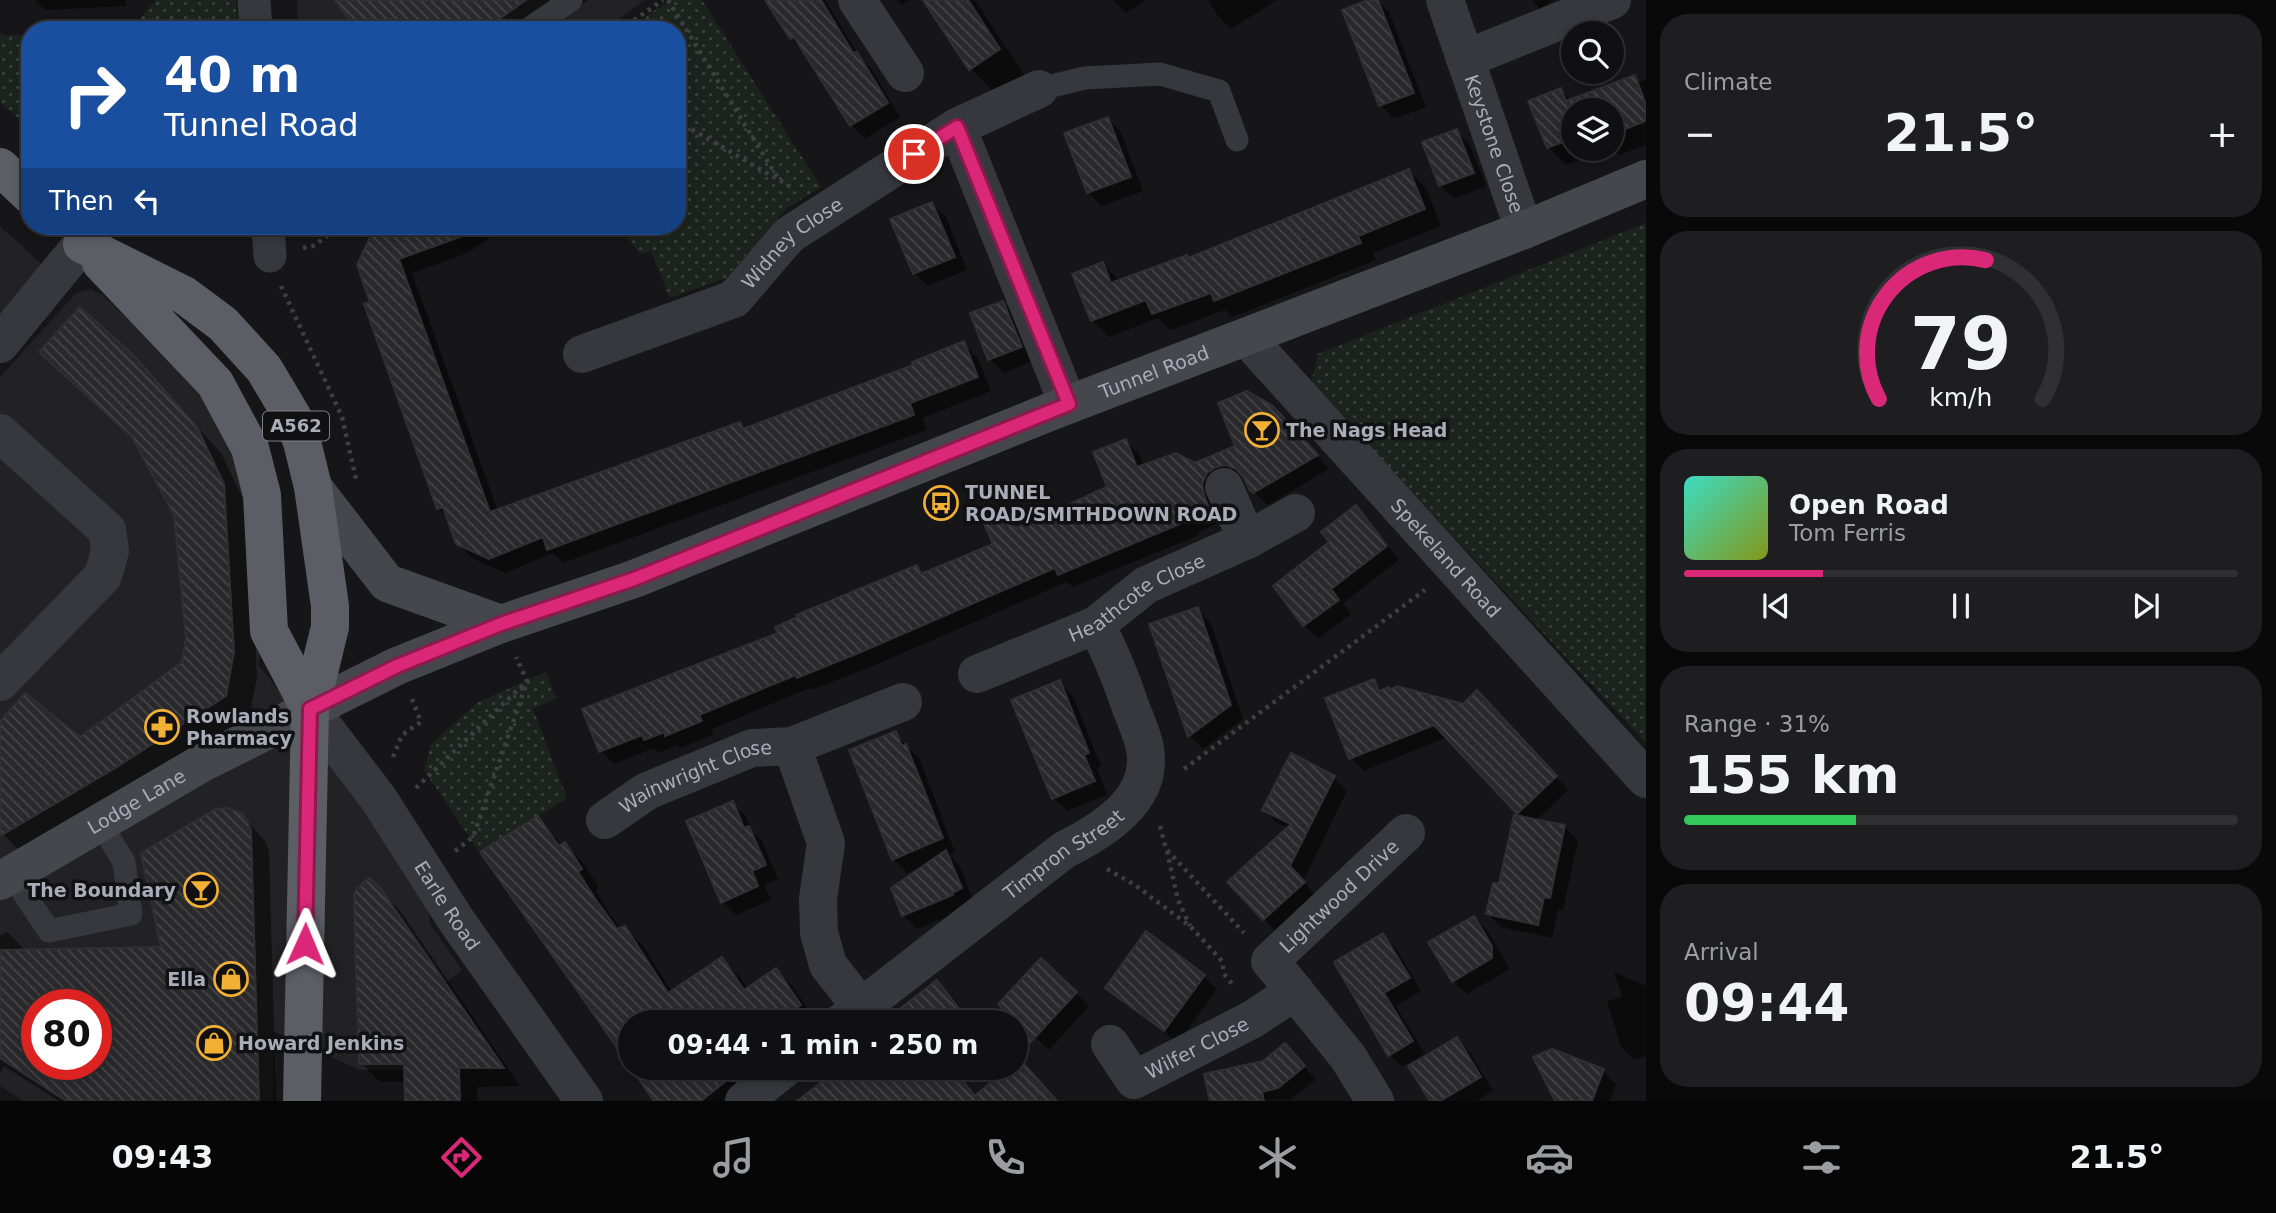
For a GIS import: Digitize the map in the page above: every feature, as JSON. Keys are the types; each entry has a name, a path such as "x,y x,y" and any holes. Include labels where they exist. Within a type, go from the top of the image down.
{"highway":[{"path":"0,167 21,187"},
{"name":"A562","path":"73,235 184,295 223,324 264,369 279,392 296,425 313,486 330,627 310,709 302,1101"},
{"name":"A562","path":"73,235 215,383 250,448 262,495 269,631 310,709"}],"main road":[{"name":"Tunnel Road","path":"310,709 397,666 501,624 634,579 1069,404 1524,230 1646,179"},
{"path":"313,486 387,583 501,624"},
{"name":"Lodge Lane","path":"5,877 202,763 310,709"}],"street":[{"path":"254,0 255,21"},
{"path":"857,0 905,73"},
{"name":"Keystone Close","path":"1445,0 1524,230"},
{"name":"Keystone Close","path":"1465,59 1612,0"},
{"name":"Widney Close","path":"582,354 734,299 789,235 957,127 1039,89"},
{"path":"957,127 1069,404"},
{"path":"0,344 73,235"},
{"name":"Spekeland Road","path":"1246,337 1646,779"},
{"path":"0,433 107,530 110,551 103,576 0,682"},
{"path":"1224,487 1247,540"},
{"name":"Heathcote Close","path":"977,674 1096,625 1146,585 1247,540 1296,513"},
{"path":"1096,625 1114,657 1146,750 1142,783"},
{"name":"Wainwright Close","path":"605,820 647,791 752,748 792,746 903,702"},
{"name":"Earle Road","path":"310,709 378,798 456,920 584,1101"},
{"name":"Wainwright Close","path":"792,746 826,843 818,899 819,933 828,965 850,1010"},
{"name":"Timpron Street","path":"857,1010 1064,850 1115,819 1142,783"},
{"name":"Lightwood Drive","path":"1270,961 1406,833"},
{"path":"1270,961 1348,1057 1375,1101"},
{"name":"Wilfer Close","path":"1110,1044 1134,1080 1258,1016 1296,992"},
{"path":"744,1101 770,1080"}],"lane":[{"path":"540,21 571,0"},
{"path":"1039,89 1085,78 1160,74 1219,91 1237,140"},
{"path":"5,877 49,931 131,914 124,862 100,822"}],"path":[{"path":"634,21 666,0 679,21"},
{"path":"686,32 779,180"},
{"path":"686,126 828,209"},
{"path":"1142,783 1166,783 1455,568"},
{"path":"446,858 473,837 527,681 501,624"},
{"path":"391,765 395,747 402,735 421,722 397,666"},
{"path":"415,789 527,681"},
{"path":"1142,783 1153,802 1178,900 1191,927"},
{"path":"1166,849 1270,961"},
{"path":"1064,850 1075,862 1108,869 1135,885 1191,927 1222,961 1224,974 1258,1016"}],"shaded area":[{"path":"156,0 236,0 237,21 138,21"},
{"path":"297,0 645,0 616,21 298,21"},
{"path":"670,0 702,0 821,187 787,208 726,278 670,298 651,251 640,254 625,235 686,235 686,21 640,21"},
{"path":"0,32 3,35 21,35 21,122 0,102"},
{"path":"1646,223 1646,743 1311,384 1318,354"},
{"path":"0,226 48,270 0,323"},
{"path":"91,289 104,296 188,377 243,462 260,653 258,665 373,804 426,880 430,924 462,970 380,1033 407,1070 360,1070 273,1031 274,1101 23,1101 0,1086 0,377 76,293"},
{"path":"546,672 556,698 533,709 567,798 480,853 424,770 431,744 478,702"}],"building":[{"path":"335,0 526,0 497,21 350,21"},
{"path":"765,0 821,0 888,103 850,126 794,37 790,39"},
{"path":"923,0 968,0 1000,49 969,70"},
{"path":"1368,0 1378,0 1414,93 1379,106 1342,10"},
{"path":"1635,75 1646,105 1646,121 1624,129 1624,98 1574,98 1611,84 1624,84 1624,79"},
{"path":"1561,88 1565,98 1561,98 1561,143 1547,148 1528,101"},
{"path":"1108,117 1131,177 1087,193 1064,133"},
{"path":"1457,129 1474,173 1439,186 1422,142"},
{"path":"1409,169 1425,209 1358,236 1361,243 1214,301 1211,293 1152,314 1146,300 1091,321 1072,274 1103,262 1111,283 1187,255 1188,258"},
{"path":"932,202 955,257 913,274 890,219"},
{"path":"371,235 465,235 399,259 490,512 740,422 743,429 913,365 912,362 964,341 978,377 910,403 914,415 547,550 543,537 489,559 456,544 443,507 437,509 364,304 370,302 357,265"},
{"path":"1003,301 1022,347 988,360 970,313"},
{"path":"80,307 134,356 197,427 224,484 234,652 226,696 117,767 0,836 0,721 25,693 80,737 182,662 186,638 174,515 132,437 39,352"},
{"path":"1247,391 1273,406 1318,455 1253,493 1236,469 1226,465 1216,467 1207,473 1202,484 1209,508 1186,518 1187,521 1058,575 1055,568 861,652 797,678 796,675 699,715 702,721 665,736 665,732 644,740 642,735 599,752 582,709 778,633 775,627 798,617 796,615 917,565 921,574 993,544 979,512 1016,528 1107,487 1093,452 1126,439 1137,467 1176,453 1195,463 1235,446 1218,403"},
{"path":"1356,505 1387,546 1331,589 1339,600 1303,626 1273,586 1329,542 1321,532"},
{"path":"1198,607 1231,705 1188,737 1149,624"},
{"path":"1374,679 1379,691 1397,686 1463,704 1477,690 1557,776 1517,814 1434,725 1349,759 1325,698"},
{"path":"1060,680 1089,753 1084,755 1095,781 1052,799 1011,700"},
{"path":"896,731 902,746 906,744 943,838 892,860 849,750"},
{"path":"1291,753 1335,776 1290,866 1305,882 1263,920 1227,882 1291,824 1262,810"},
{"path":"733,801 744,828 749,826 766,865 752,871 758,886 721,903 686,821"},
{"path":"227,808 241,813 247,820 251,831 259,1101 66,1101 34,1080 112,1080 112,989 21,989 21,1072 0,1058 0,950 161,947 141,853 216,809"},
{"path":"1514,815 1565,825 1550,898 1544,897 1538,925 1486,914 1493,883 1499,884"},
{"path":"538,816 559,846 565,842 582,869 578,872 596,900 617,929 625,926 668,993 722,957 744,990 776,968 801,1005 794,1010 618,1010 618,1049 480,852"},
{"path":"946,850 962,888 952,893 953,895 902,916 891,888"},
{"path":"369,878 380,888 504,1068 459,1068 460,1101 405,1101 404,1064 359,1064 354,896 356,889"},
{"path":"1474,916 1492,946 1492,958 1452,982 1428,942"},
{"path":"1146,931 1205,975 1164,1031 1105,988"},
{"path":"1383,933 1410,978 1384,993 1413,1041 1388,1056 1334,962"},
{"path":"1041,958 1077,992 1028,1045 1028,1010 1004,1010 998,1004"},
{"path":"937,980 960,1010 898,1010"},
{"path":"1457,1037 1481,1077 1440,1101 1430,1101 1408,1066"},
{"path":"1285,1043 1305,1066 1278,1088 1262,1092 1264,1101 1210,1101 1204,1074 1263,1061"},
{"path":"1552,1049 1604,1069 1592,1101 1555,1101 1533,1057"},
{"path":"1028,1068 1057,1101 797,1101 824,1080 962,1080 975,1096 993,1080 1028,1080"},
{"path":"639,1080 727,1080 701,1101 654,1101"}],"place":[{"name":"The Nags Head","path":"1262,430"},
{"name":"TUNNEL ROAD/SMITHDOWN ROAD","path":"941,503"},
{"name":"Rowlands Pharmacy","path":"162,727"},
{"name":"The Boundary","path":"201,890"},
{"name":"Ella","path":"231,979"},
{"name":"Howard Jenkins","path":"214,1043"}],"route":[{"path":"305,944 310,709 397,666 501,624 634,579 1069,404 957,127 914,154"}]}
